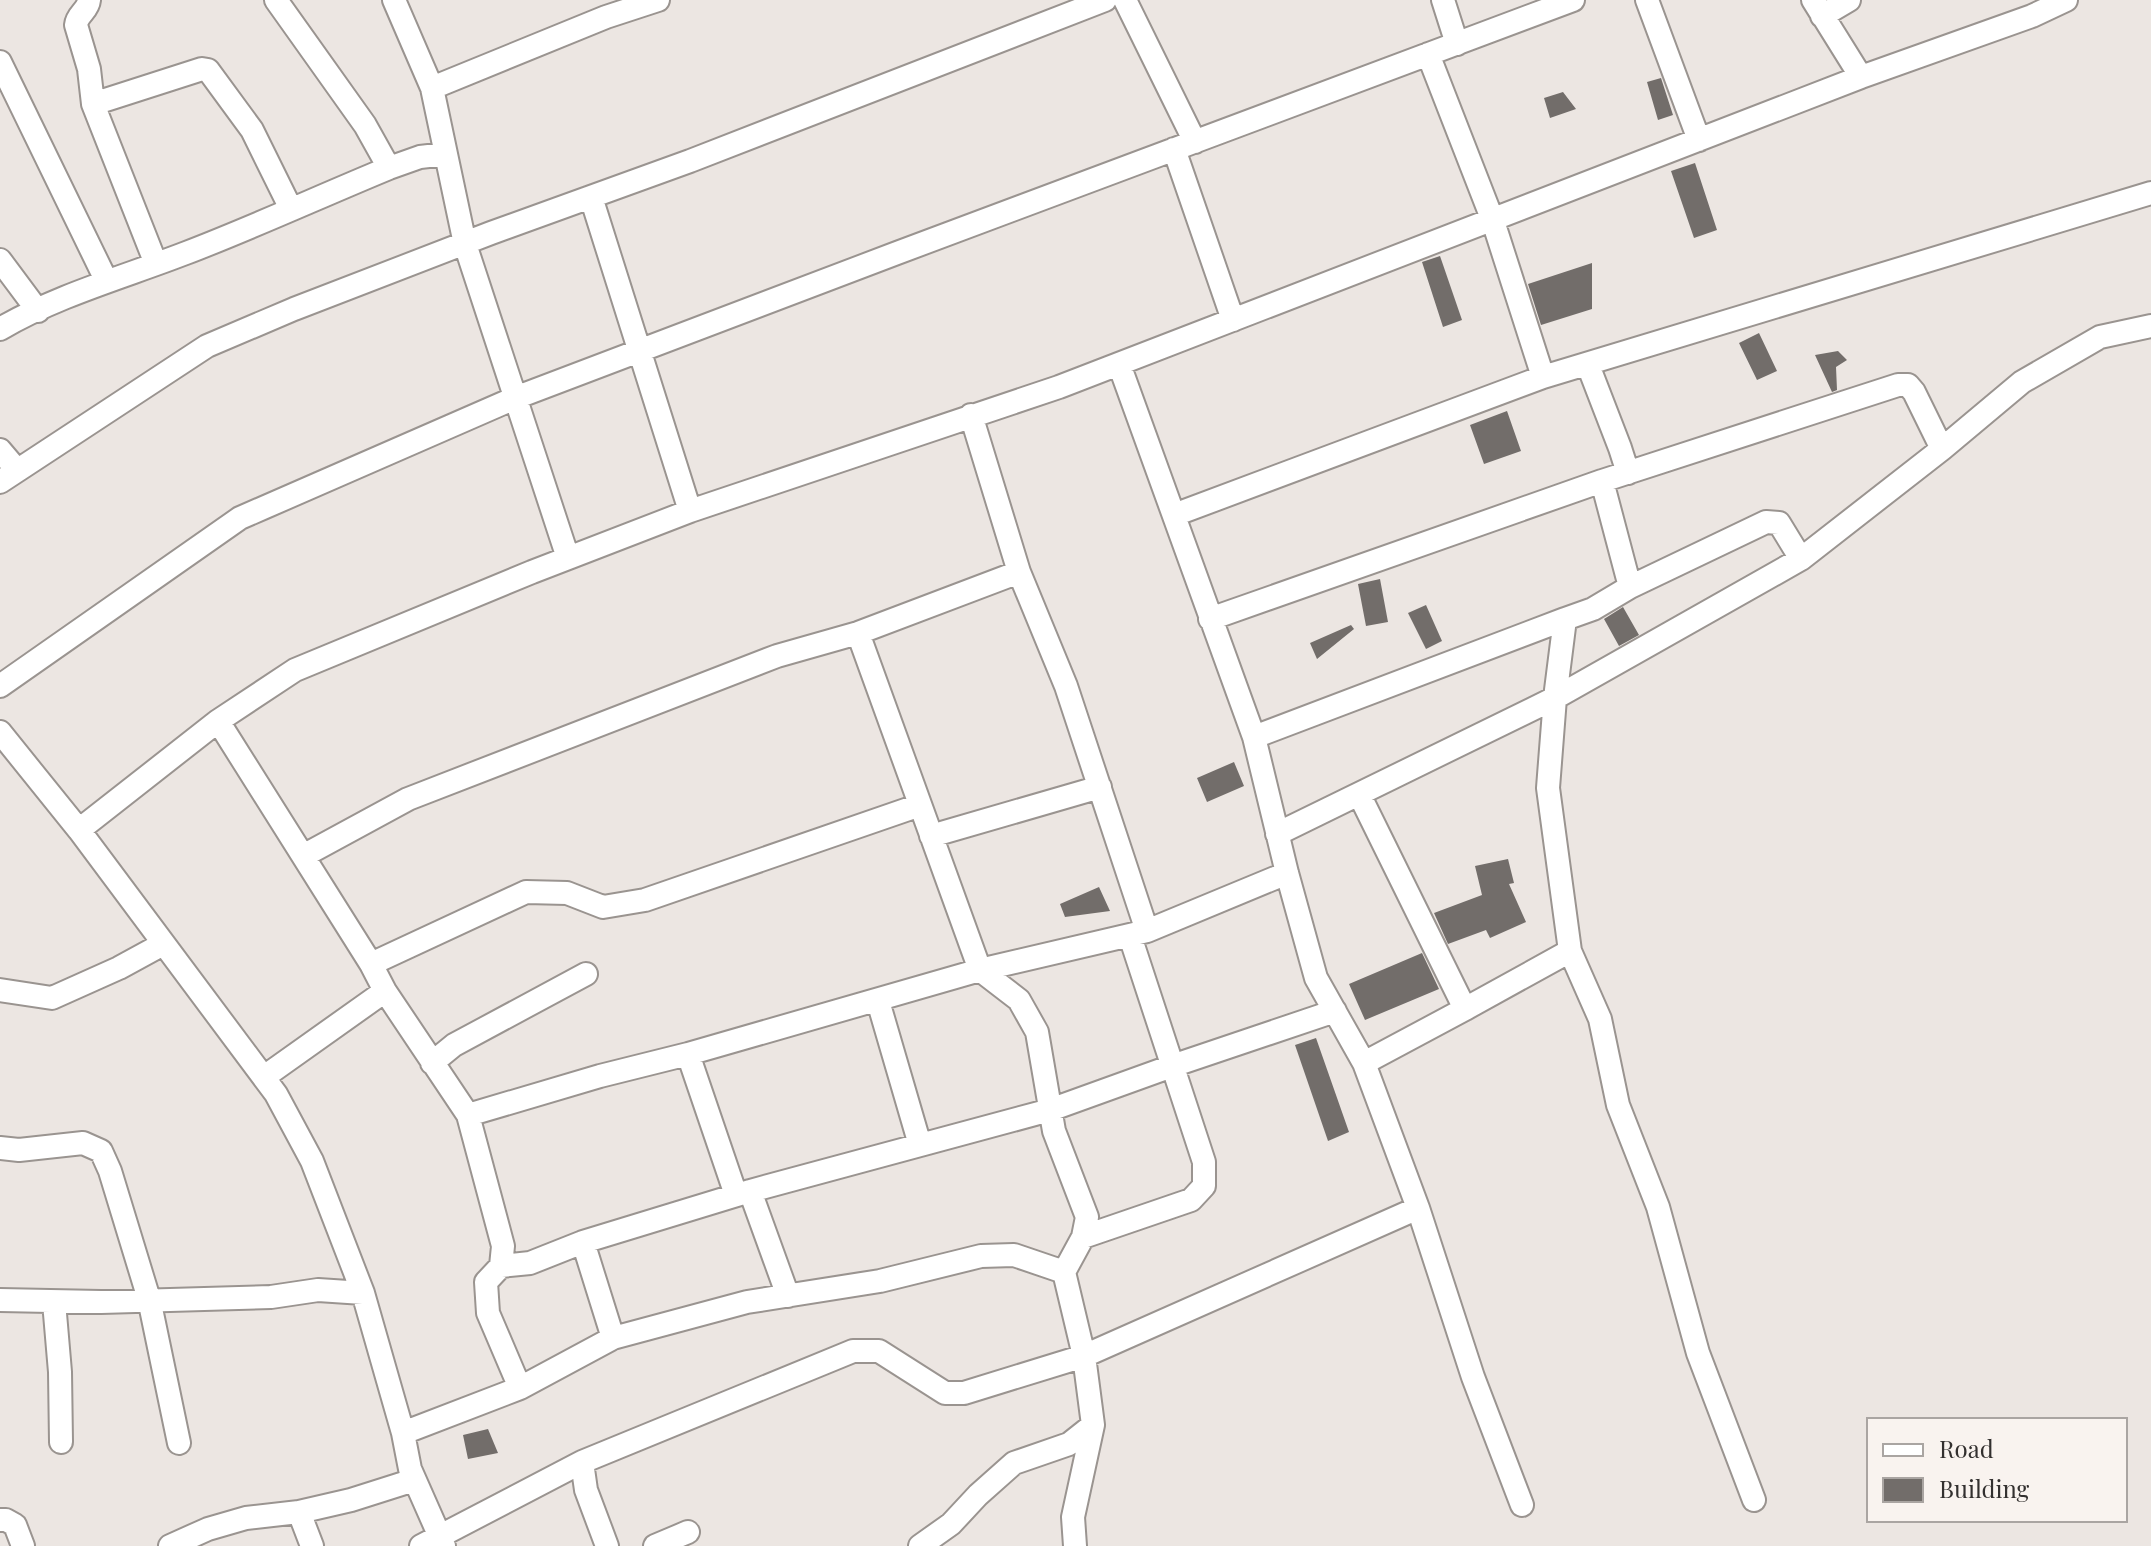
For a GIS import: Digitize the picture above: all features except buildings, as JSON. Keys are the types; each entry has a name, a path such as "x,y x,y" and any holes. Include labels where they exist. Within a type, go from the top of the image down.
{"street":[{"path":"89,0 86,10 77,17 76,25 89,69 93,104 156,264"},
{"path":"276,0 365,125 389,168"},
{"path":"394,0 432,88 465,244 568,558"},
{"path":"432,88 606,17 658,0"},
{"path":"0,450 9,476 207,346 294,309 1105,0"},
{"path":"1125,0 1185,145 1233,320"},
{"path":"1443,0 1457,44"},
{"path":"0,686 240,518 515,398 1573,0"},
{"path":"1647,0 1699,140"},
{"path":"1849,0 1818,8 1861,77"},
{"path":"79,830 218,721 295,670 690,511 1059,387 1861,77 2032,16 2066,0"},
{"path":"1428,54 1493,221 1543,377"},
{"path":"0,62 106,280"},
{"path":"93,104 202,69 208,70 252,130 291,209"},
{"path":"0,329 106,280 156,264 389,168 420,157 446,154"},
{"path":"1174,515 1543,377 2151,193"},
{"path":"591,197 690,511"},
{"path":"0,260 38,311"},
{"path":"1277,834 1555,698 1801,559 2022,382 2100,337 2151,326"},
{"path":"1119,364 1254,737 1316,978 1364,1063 1418,1208 1473,1377 1522,1505"},
{"path":"1588,365 1628,473"},
{"path":"1210,619 1602,481 1898,385 1908,385 1914,392 1942,449"},
{"path":"971,415 1019,572 1066,686 1100,787 1172,1066 1204,1162 1204,1186 1191,1200 1083,1237"},
{"path":"1602,481 1630,587"},
{"path":"1254,737 1593,609 1630,587 1766,522 1779,523 1801,559"},
{"path":"303,856 408,799 777,656 858,633 1019,572"},
{"path":"1565,619 1548,788 1570,951 1600,1019 1618,1105 1658,1207 1698,1353 1754,1500"},
{"path":"858,633 980,970 1019,1000 1037,1032 1054,1131 1087,1217 1083,1237 1064,1272 1084,1356 1093,1425 1073,1517 1075,1546"},
{"path":"218,721 385,991 468,1115 503,1246 501,1266 486,1282 488,1313 520,1388"},
{"path":"0,732 79,830 264,1077 312,1161 363,1293 411,1469 435,1543 582,1462 853,1351 879,1351 945,1393 964,1393 1084,1356 1418,1208"},
{"path":"931,836 1100,787"},
{"path":"1359,794 1465,1009"},
{"path":"371,964 526,892 567,893 603,907 645,900 920,805"},
{"path":"468,1115 980,970 1138,934 1287,873"},
{"path":"0,990 52,998 163,944"},
{"path":"1364,1063 1570,951"},
{"path":"432,1063 454,1045 586,974"},
{"path":"264,1077 385,991"},
{"path":"878,1001 920,1145"},
{"path":"501,1266 530,1263 583,1242 743,1193 1050,1110 1335,1011"},
{"path":"688,1054 788,1296"},
{"path":"0,1148 19,1150 83,1143 101,1151 149,1299 179,1443"},
{"path":"583,1242 613,1338"},
{"path":"403,1433 520,1388 613,1338 747,1302 880,1281 981,1256 1014,1255 1064,1272"},
{"path":"0,1300 54,1302 271,1297 318,1290 363,1293"},
{"path":"54,1302 60,1372 61,1442"},
{"path":"920,1546 951,1524 1014,1463 1069,1444 1093,1425"},
{"path":"582,1462 586,1490 607,1546"},
{"path":"170,1546 208,1529 246,1518 299,1512 351,1500 411,1469"},
{"path":"299,1512 312,1546"},
{"path":"0,1520 15,1525 23,1546"},
{"path":"655,1546 688,1532"}]}
